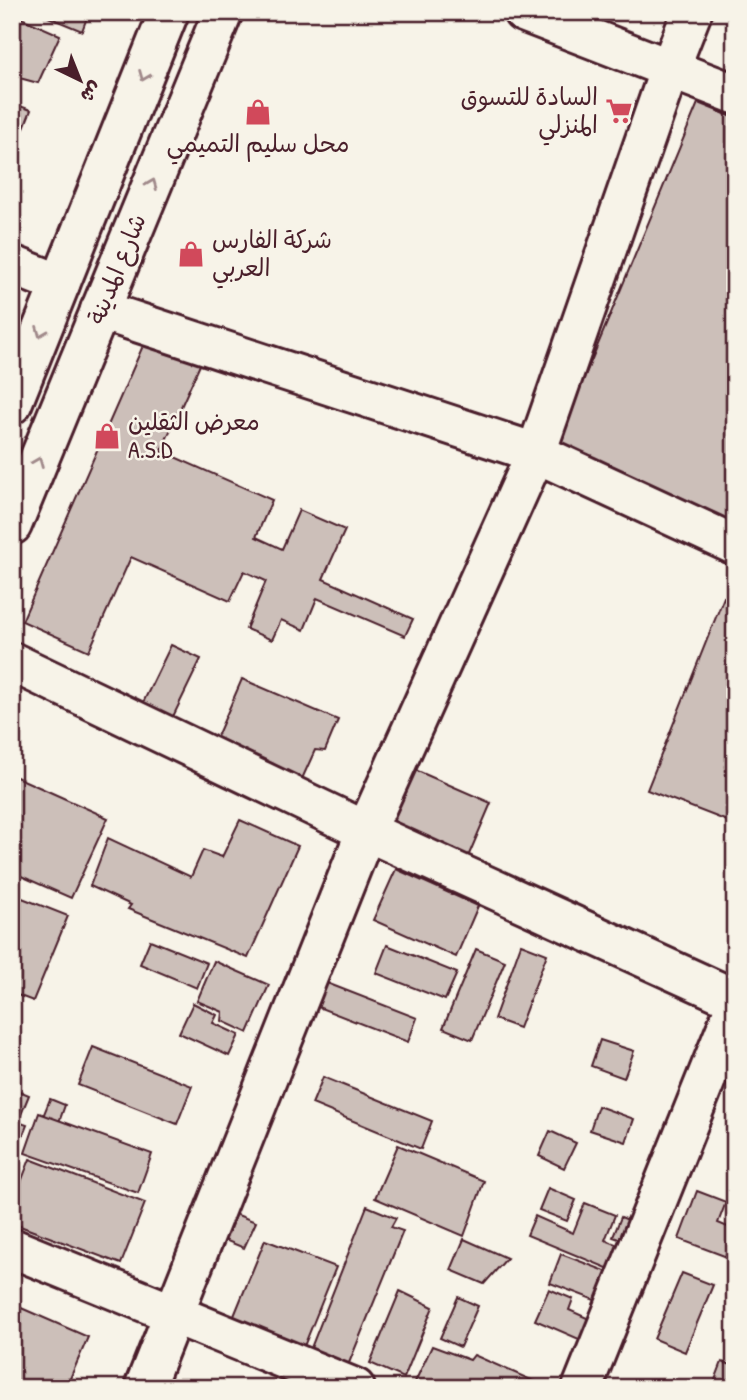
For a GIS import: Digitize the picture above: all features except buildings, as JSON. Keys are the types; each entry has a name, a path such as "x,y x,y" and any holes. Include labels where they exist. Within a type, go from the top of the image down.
{"street":[{"name":"شارع المدينة","path":"12,404 169,12"},
{"name":"شارع المدينة","path":"12,526 223,12"},
{"path":"523,12 735,94"},
{"path":"145,1388 366,831 536,453 692,12"},
{"path":"12,265 60,284"},
{"path":"100,310 536,453 735,545"},
{"path":"12,662 366,831 735,999"},
{"path":"582,1388 735,1007"},
{"path":"12,1248 355,1388"}],"place":[{"name":"السادة للتسوق المنزلي","path":"619,111"},
{"name":"محل سليم التميمي","path":"258,112"},
{"name":"شركة الفارس العربي","path":"191,254"},
{"name":"معرض الثقلين A.S.D","path":"107,436"}]}
